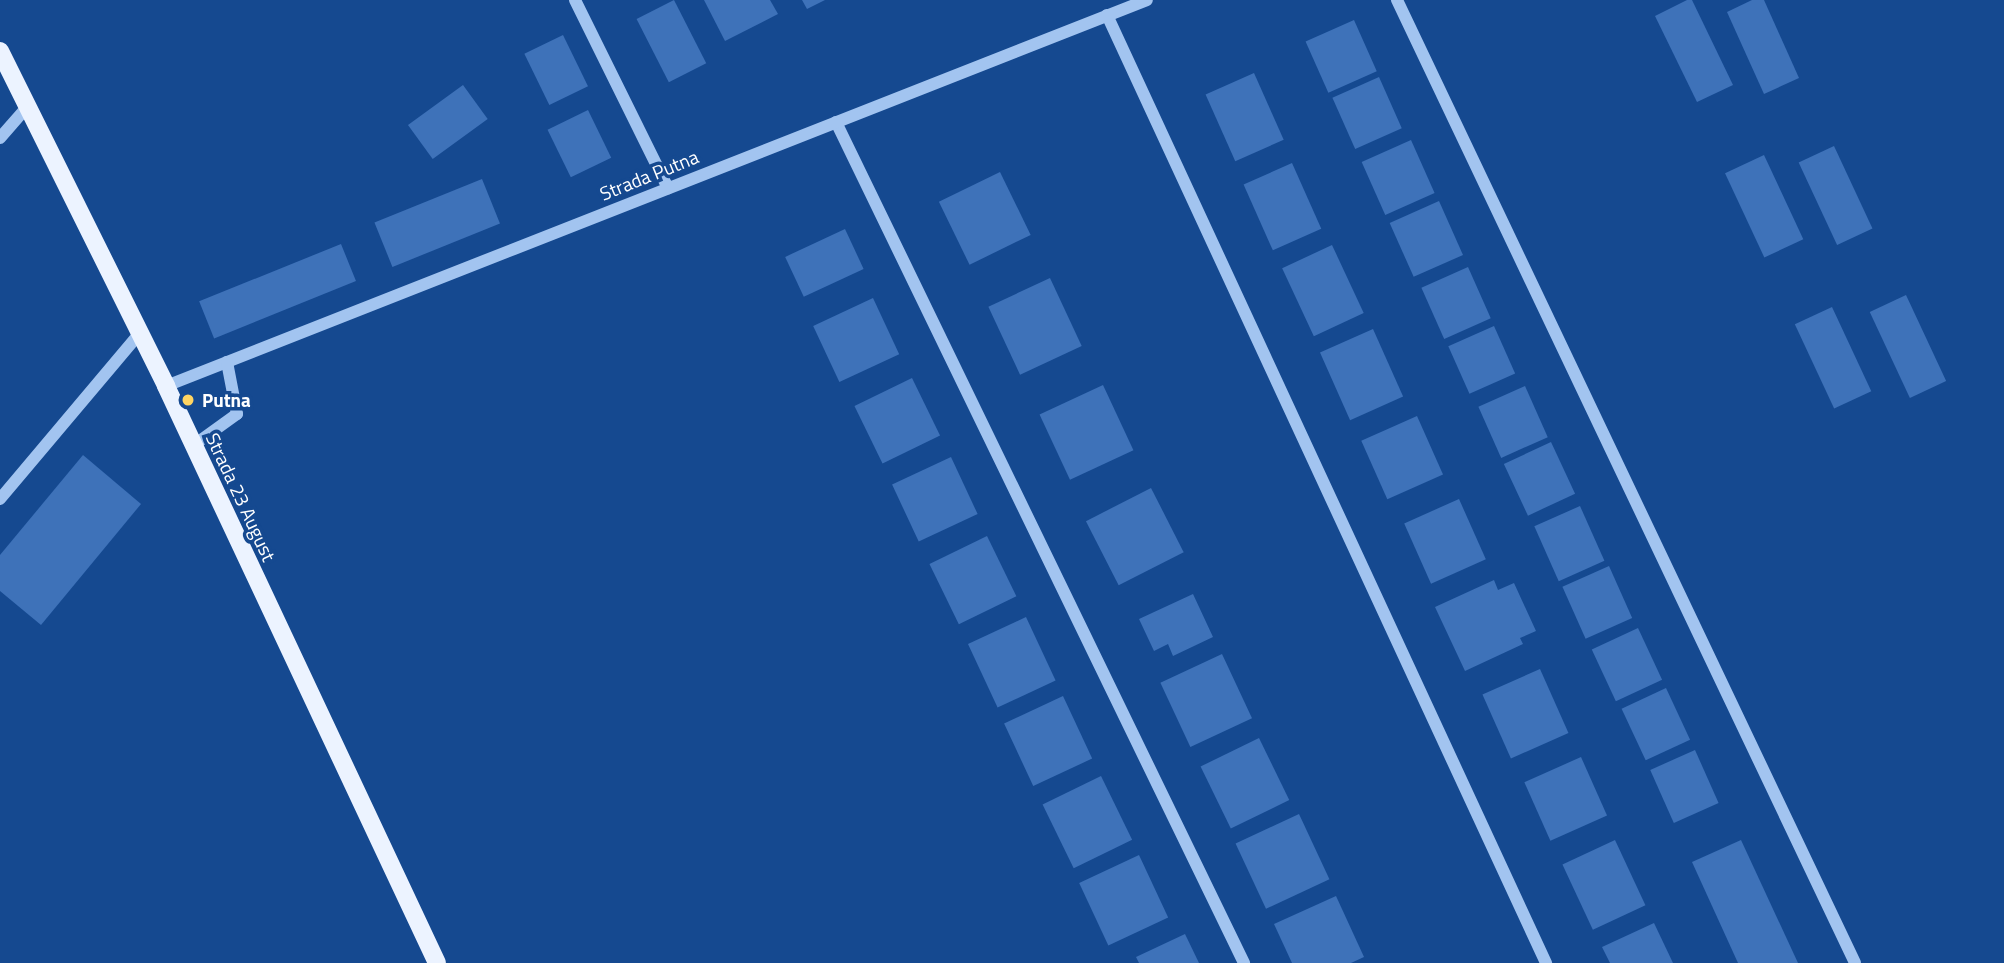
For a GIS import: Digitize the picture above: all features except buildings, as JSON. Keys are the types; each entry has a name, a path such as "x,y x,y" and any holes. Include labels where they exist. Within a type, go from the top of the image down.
{"main road":[{"name":"Strada 23 August","path":"0,51 166,386 438,963"}],"street":[{"path":"591,0 577,3 668,188"},
{"name":"Strada Putna","path":"166,386 1147,0"},
{"path":"1397,0 1855,963"},
{"path":"1107,15 1546,963"},
{"path":"0,138 27,107"},
{"path":"836,122 1244,963"},
{"path":"0,499 140,333"},
{"path":"194,445 237,414 227,362"}],"place":[{"name":"Putna","path":"188,400"}]}
